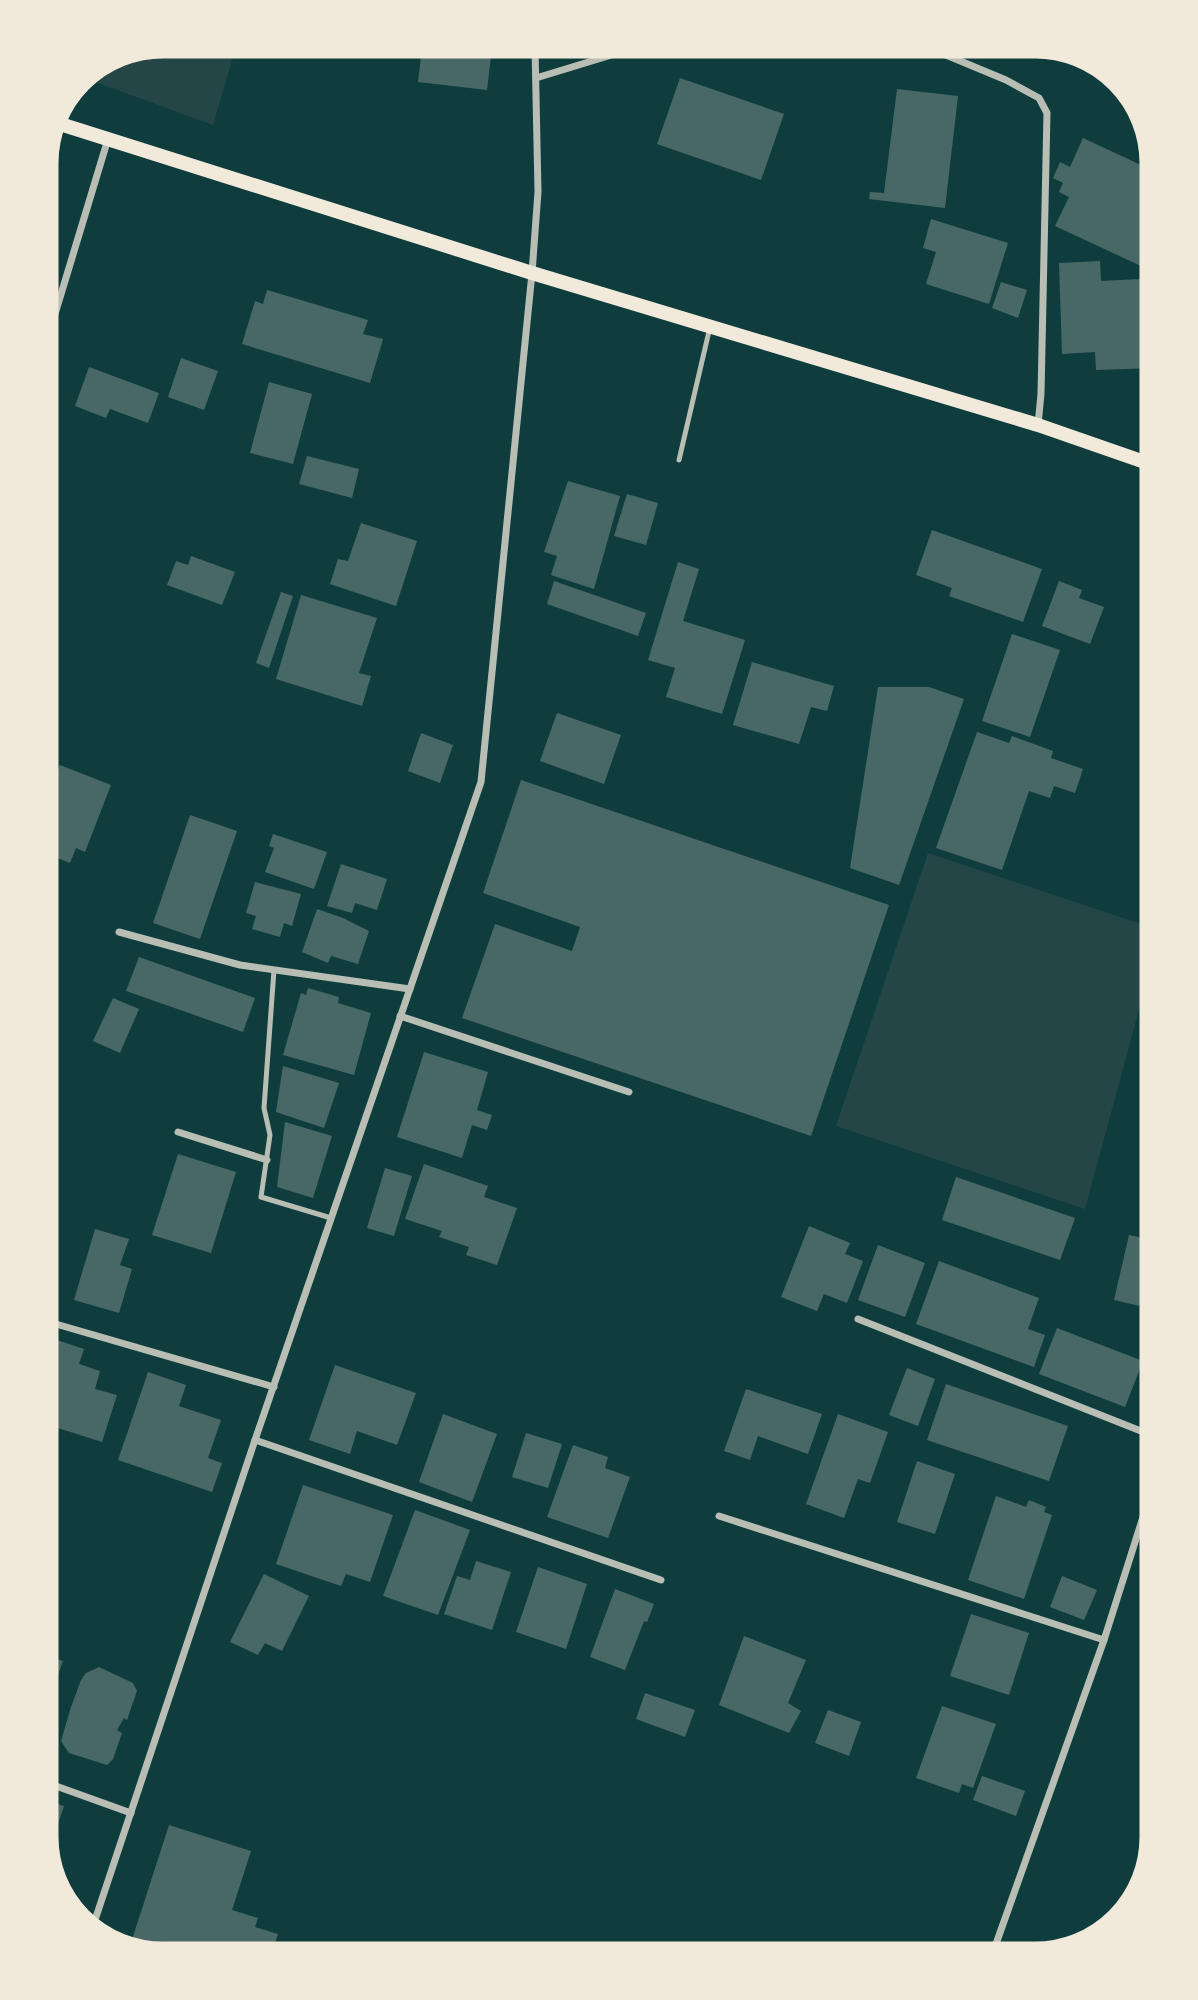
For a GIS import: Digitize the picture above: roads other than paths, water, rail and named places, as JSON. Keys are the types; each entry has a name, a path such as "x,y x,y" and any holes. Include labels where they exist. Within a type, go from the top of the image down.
{"main road":[{"path":"62,124 532,274 1038,425 1144,462"}],"street":[{"path":"95,1921 255,1440 481,782 532,274 538,192 535,54"},
{"path":"536,78 614,54"},
{"path":"942,54 1006,80 1039,97 1047,113 1041,394 1038,425"},
{"path":"54,317 108,139"},
{"path":"119,932 240,965 410,989"},
{"path":"400,1016 629,1092"},
{"path":"178,1132 267,1160"},
{"path":"858,1319 1144,1432"},
{"path":"54,1323 274,1387"},
{"path":"255,1440 661,1580"},
{"path":"995,1946 1104,1640 1144,1514"},
{"path":"719,1516 1104,1640"},
{"path":"54,1785 131,1813"}],"lane":[{"path":"679,460 710,327"},
{"path":"274,970 264,1108 270,1135 261,1197 331,1218"}]}
